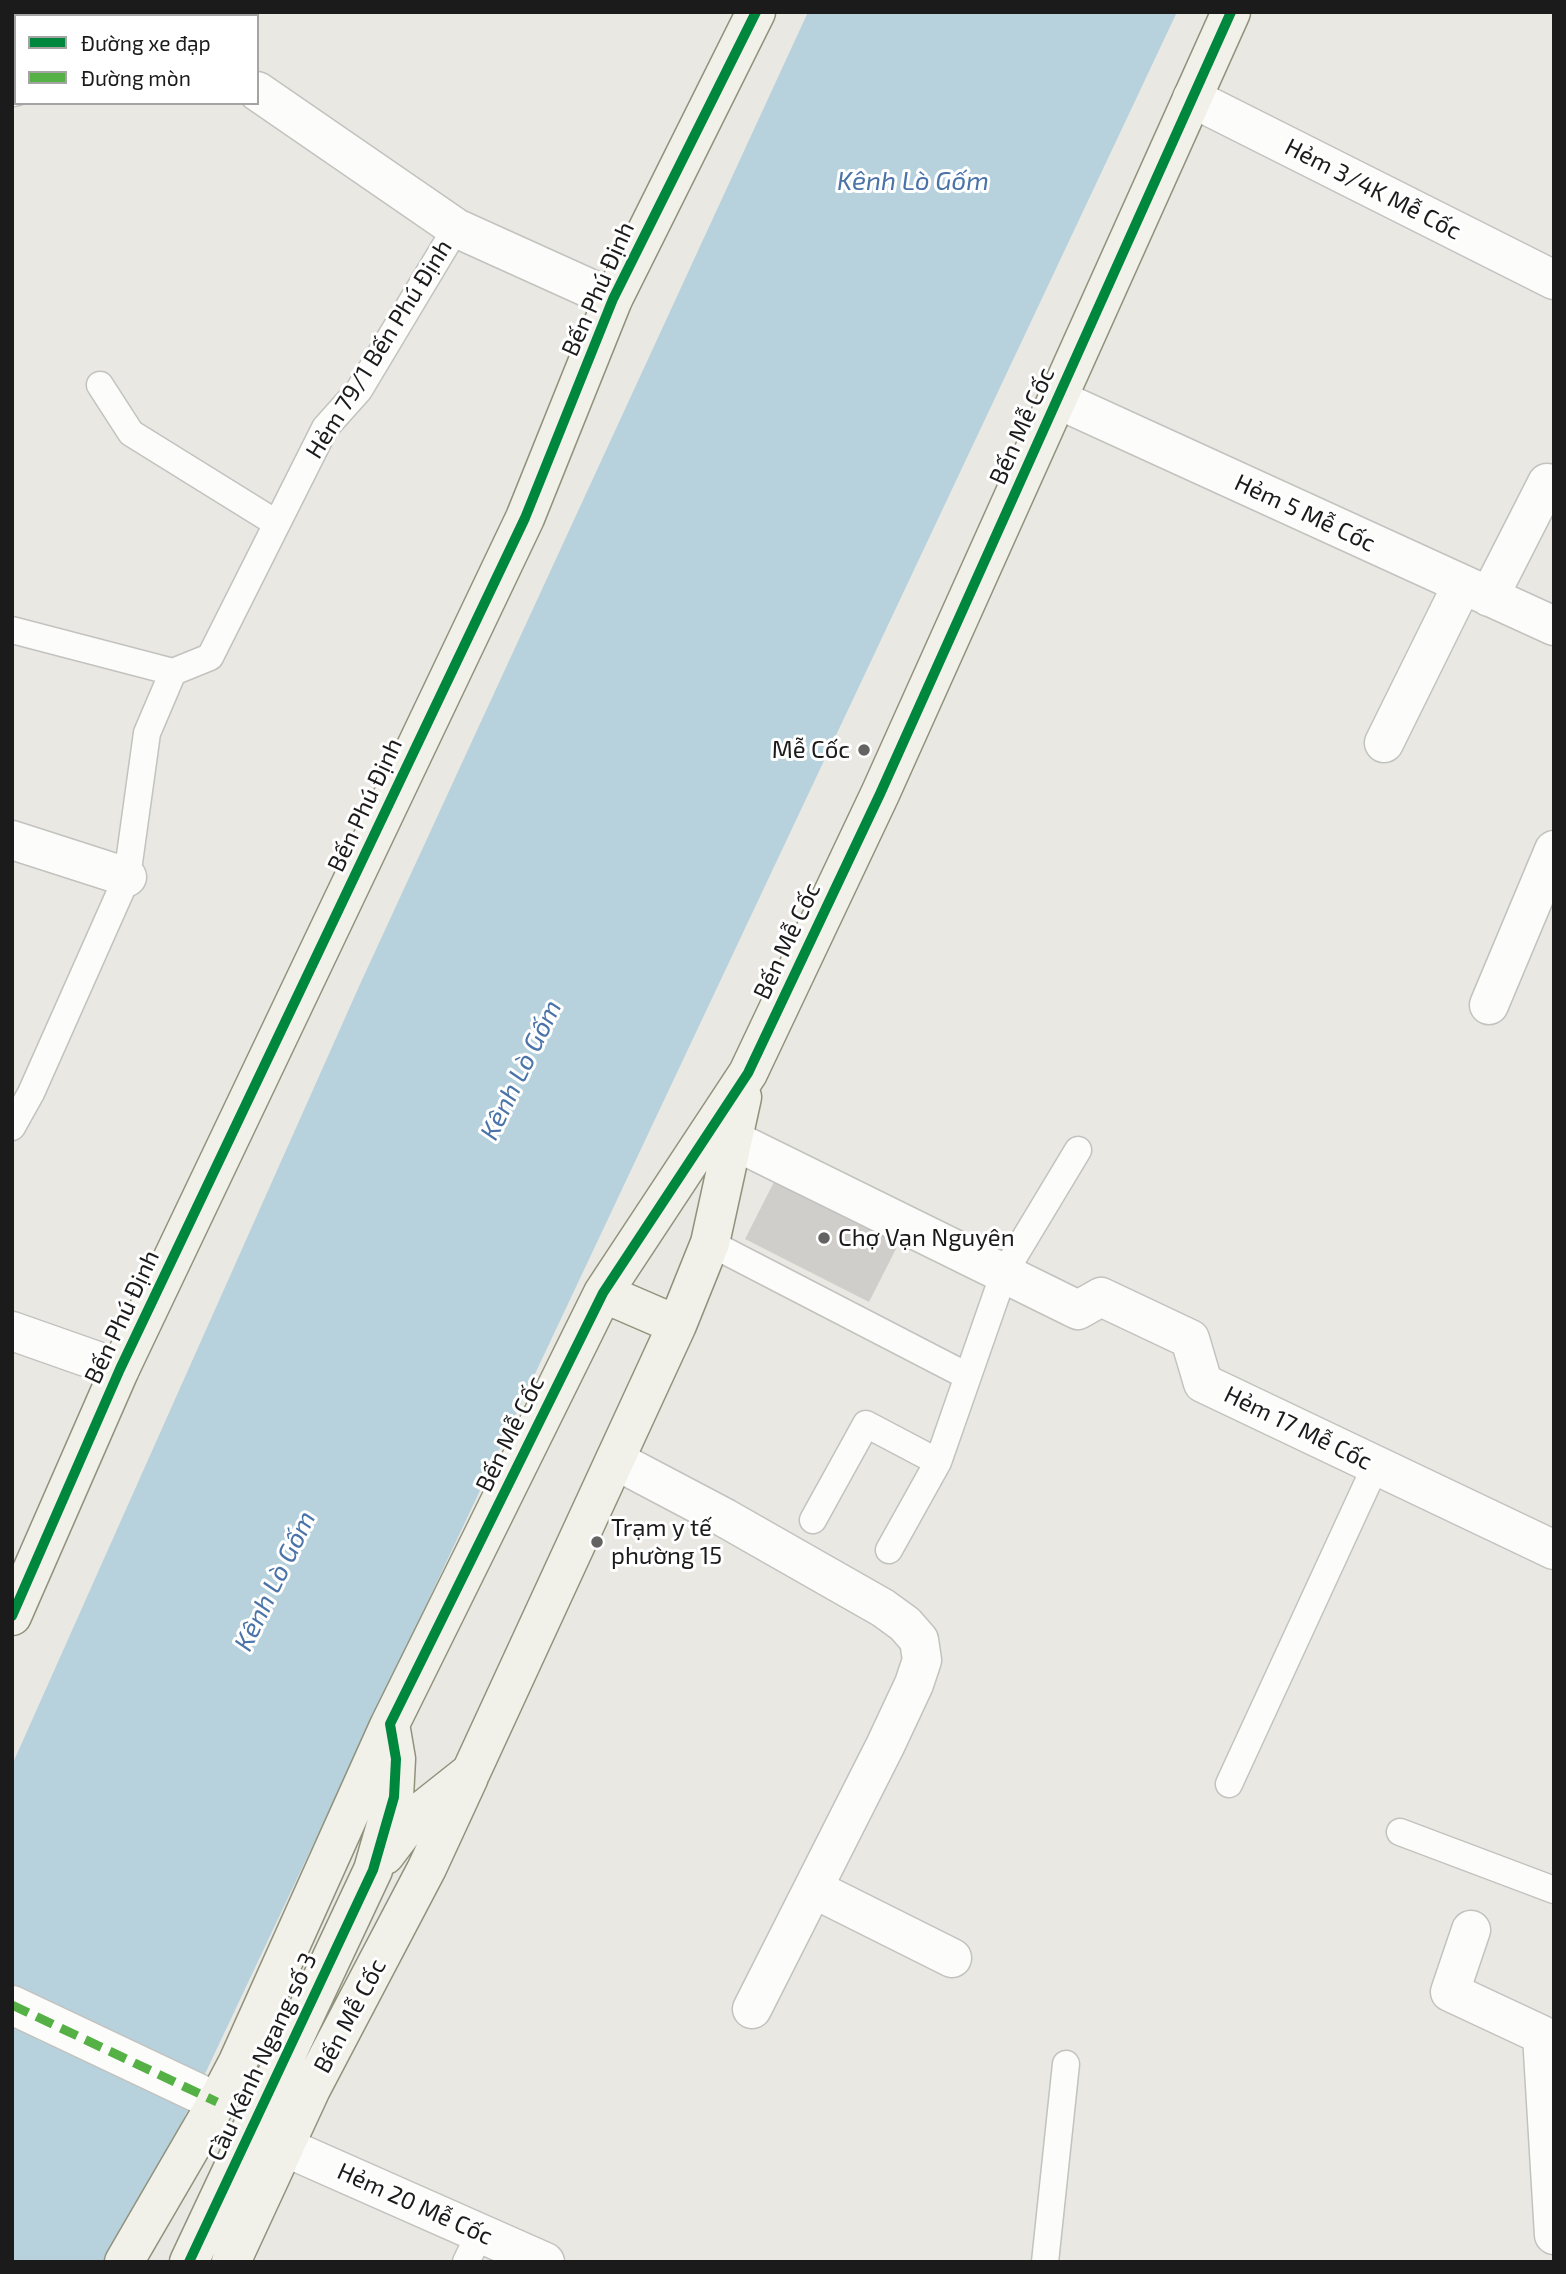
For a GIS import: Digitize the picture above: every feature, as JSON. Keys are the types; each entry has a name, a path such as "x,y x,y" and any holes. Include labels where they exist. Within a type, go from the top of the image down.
{"street":[{"name":"Bến Phú Định","path":"12,1616 120,1369 525,518 612,299 756,12"},
{"name":"Bến Mễ Cốc","path":"124,2262 211,2099 257,2024 390,1724 603,1293 748,1073 880,794 1231,12"},
{"path":"259,92 456,228 612,299"},
{"name":"Hẻm 3/4K Mễ Cốc","path":"1192,98 1554,279"},
{"name":"Hẻm 5 Mễ Cốc","path":"1057,399 1554,626"},
{"path":"1384,743 1476,591 1547,483 1554,484"},
{"path":"12,840 127,877"},
{"path":"1489,1005 1554,850"},
{"name":"Bến Mễ Cốc","path":"231,2262 318,2077 428,1868 677,1325 710,1243 748,1073"},
{"name":"Hẻm 17 Mễ Cốc","path":"733,1140 1078,1310 1101,1297 1190,1339 1203,1383 1554,1550"},
{"path":"603,1293 677,1325"},
{"path":"12,1331 120,1369"},
{"path":"615,1460 725,1518 883,1608 905,1624 919,1640 922,1660 914,1684 752,2009"},
{"path":"373,1870 394,1797 396,1759 390,1724"},
{"name":"Bến Mễ Cốc","path":"373,1870 413,1818 471,1772"},
{"name":"Cầu Kênh Ngang số 3","path":"189,2262 373,1870"},
{"path":"814,1889 952,1958"},
{"path":"1471,1930 1450,1992 1542,2035 1554,2235"},
{"path":"12,2005 211,2099"},
{"name":"Hẻm 20 Mễ Cốc","path":"285,2147 473,2247 545,2262"}],"lane":[{"name":"Hẻm 79/1 Bến Phú Định","path":"173,672 210,657 325,428 359,390 456,228"},
{"path":"100,385 131,433 276,523"},
{"path":"12,630 173,672 147,733 127,877 32,1093 12,1127"},
{"path":"889,1550 937,1462 1004,1273 1078,1150"},
{"path":"710,1243 967,1376"},
{"path":"813,1520 866,1424 937,1462"},
{"path":"1229,1784 1376,1465"},
{"path":"1400,1832 1554,1890"},
{"path":"1045,2262 1066,2064"}],"water":[{"name":"Kênh Lò Gốm","path":"808,12 1177,12 129,2235 114,2262 12,2262 12,1765 361,982"}],"building":[{"name":"Chợ Vạn Nguyên","path":"778,1174 902,1237 869,1302 745,1239"}],"marked path":[{"path":"12,2005 217,2102"}],"cycle path":[{"path":"12,1616 120,1369 525,518 613,299 756,12"},
{"path":"189,2262 373,1870 394,1797 396,1759 390,1724 603,1293 748,1073 880,794 1231,12"}],"place":[{"name":"Mễ Cốc","path":"864,750"},
{"name":"Chợ Vạn Nguyên","path":"824,1238"},
{"name":"Trạm y tế phường 15","path":"597,1542"}]}
